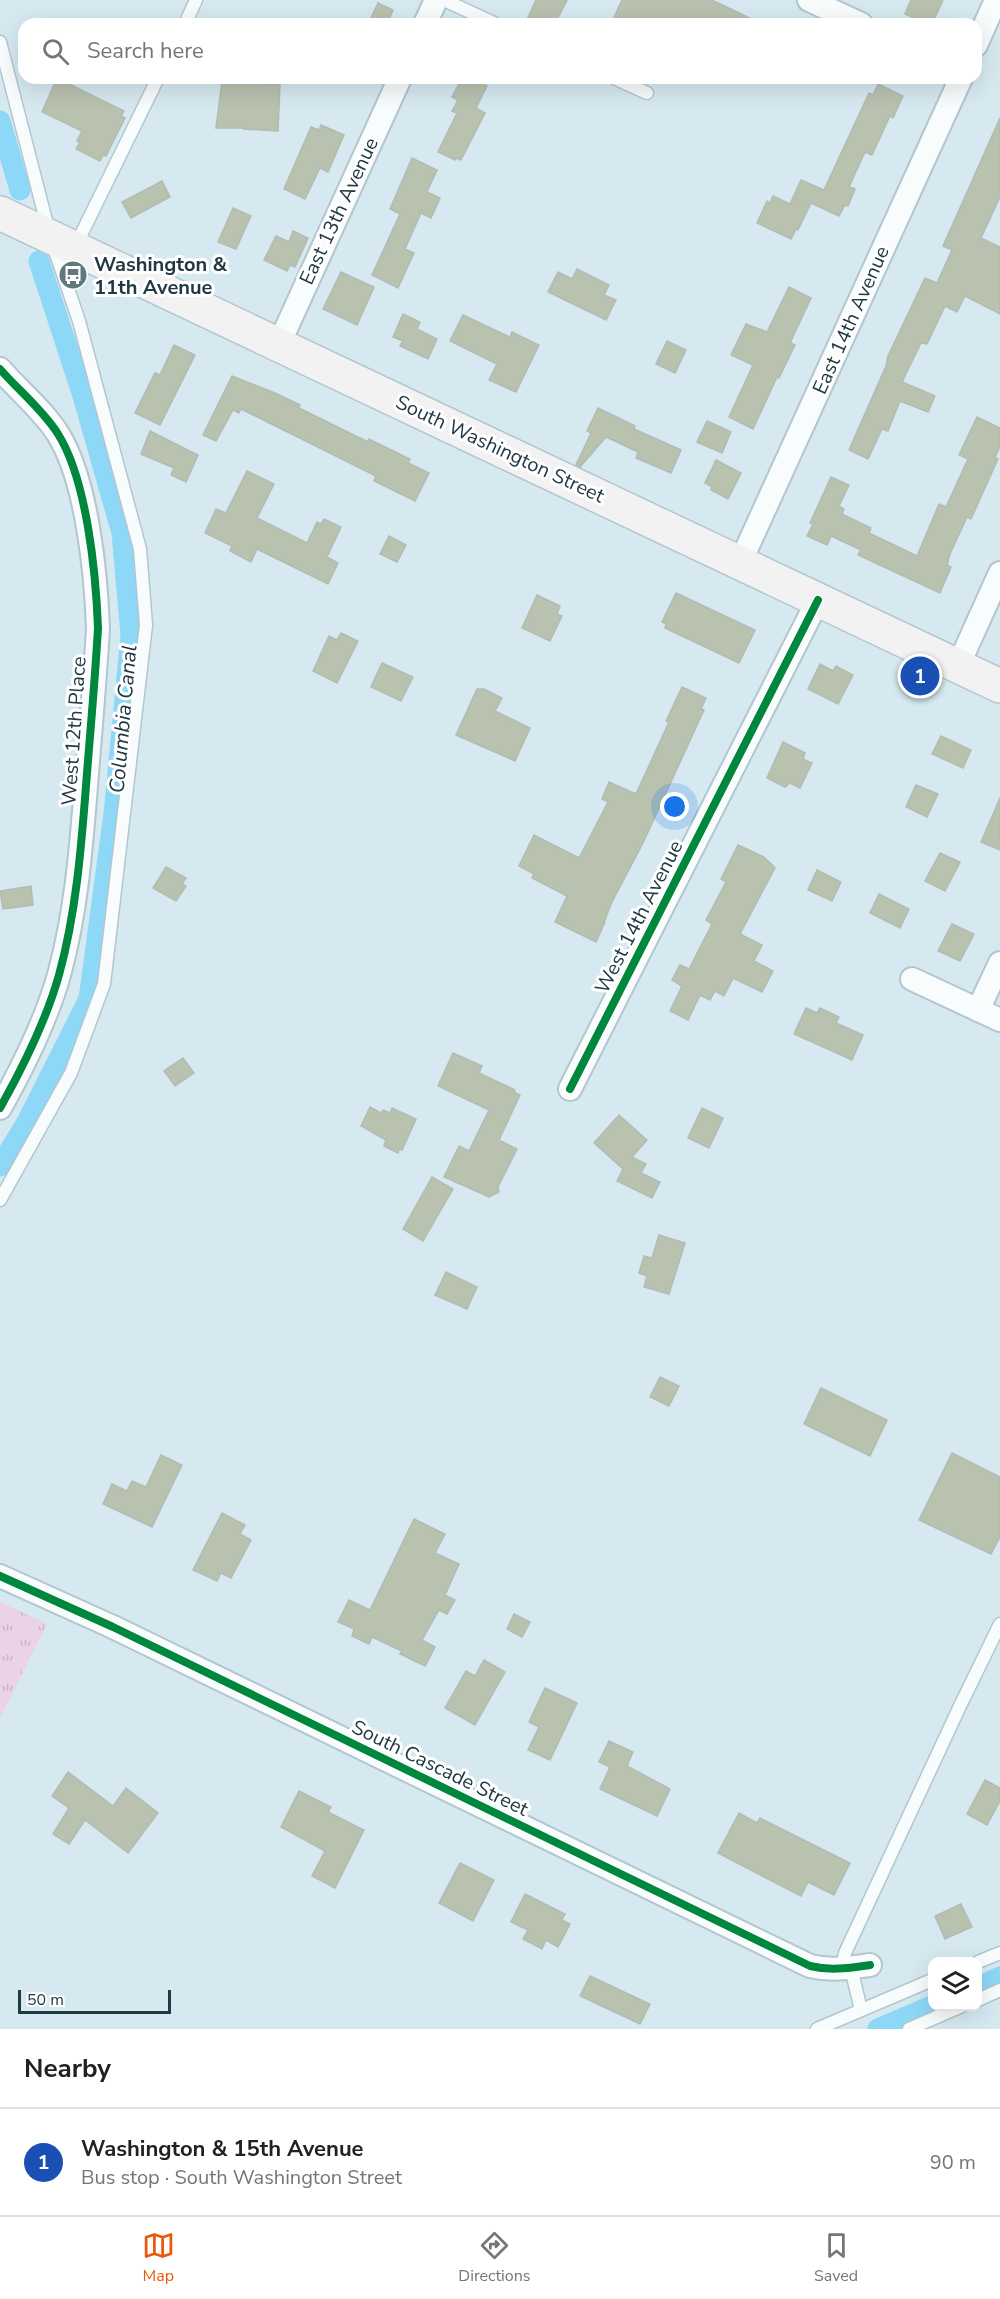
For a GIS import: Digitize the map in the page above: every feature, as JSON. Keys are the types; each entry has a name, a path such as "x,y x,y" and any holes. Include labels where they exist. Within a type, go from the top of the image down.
{"main road":[{"name":"South Washington Street","path":"0,213 1000,686"}],"street":[{"path":"428,18 436,0"},
{"path":"809,0 848,18"},
{"path":"982,32 996,0"},
{"name":"East 13th Avenue","path":"279,344 397,84"},
{"name":"East 14th Avenue","path":"740,563 958,84"},
{"name":"West 12th Place","path":"0,369 39,410 65,447 86,519 98,628 81,852 67,943 58,978 45,1011 0,1108"},
{"path":"958,666 1000,573"},
{"name":"West 14th Avenue","path":"570,1089 818,600"},
{"path":"978,1010 1000,963"},
{"path":"912,979 1000,1020"},
{"name":"South Cascade Street","path":"0,1576 113,1627 810,1966 827,1970 854,1967"}],"lane":[{"path":"187,18 196,0"},
{"path":"444,0 483,18"},
{"path":"0,42 62,242 79,321 140,549 146,625 104,984 71,1073 0,1200"},
{"path":"62,242 154,84"},
{"path":"627,84 647,93"},
{"path":"861,2010 854,1967 845,1953 1000,1624"},
{"path":"982,1960 1000,1953"},
{"path":"817,2029 928,1982"},
{"path":"982,1998 1000,1990"},
{"path":"909,2029 952,2011"}],"green space":[{"path":"0,1602 47,1624 0,1718"}],"building":[{"path":"536,0 567,0 558,18 528,18"},
{"path":"622,0 712,0 750,18 614,18"},
{"path":"911,0 943,0 935,18 913,18 905,14"},
{"path":"378,3 393,10 390,18 371,18"},
{"path":"54,84 69,84 124,111 121,116 125,118 106,156 103,155 100,161 76,149 82,131 42,112"},
{"path":"222,84 280,85 278,131 216,128"},
{"path":"459,84 487,86 476,108 485,113 461,160 456,158 455,160 438,152 457,113 452,111 458,100 452,97"},
{"path":"878,84 903,96 893,118 890,116 872,155 865,152 849,187 855,189 848,206 845,205 839,216 811,203 791,239 757,223 767,201 770,203 773,196 790,204 801,180 824,190 869,93 873,95"},
{"path":"1000,118 1000,197 981,238 1000,247 1000,314 965,296 957,312 945,306 927,344 921,343 902,382 935,396 928,412 900,401 888,431 882,429 868,459 849,450 886,366 888,356 925,278 937,283 952,250 943,246"},
{"path":"321,125 344,135 328,172 320,168 305,199 284,189 311,127 319,130"},
{"path":"412,158 437,170 427,192 440,198 431,218 421,213 405,249 414,253 398,288 372,275 400,214 390,209"},
{"path":"162,181 170,197 131,218 122,202"},
{"path":"233,208 251,216 236,249 218,242"},
{"path":"293,231 308,238 295,267 290,265 287,271 264,260 276,236 289,242"},
{"path":"577,269 609,285 604,295 616,300 606,320 548,292 558,272 572,279"},
{"path":"341,272 374,287 357,325 323,309"},
{"path":"789,287 811,298 790,343 795,345 753,429 729,417 753,365 731,355 746,324 767,332"},
{"path":"403,314 420,322 417,329 437,339 428,359 400,346 403,341 393,337"},
{"path":"463,315 510,337 512,332 539,345 516,392 489,380 497,364 450,341"},
{"path":"667,341 686,350 675,373 656,364"},
{"path":"174,345 195,355 160,425 135,413 155,373 160,375"},
{"path":"232,376 275,393 300,405 299,408 368,442 369,439 410,459 408,463 429,473 415,501 374,481 376,476 241,409 239,413 233,410 216,441 203,435"},
{"path":"598,408 635,426 634,429 681,450 671,473 636,458 638,452 606,437 580,467 576,465 591,433 587,431"},
{"path":"977,417 1000,428 1000,446 995,458 998,459 971,519 967,517 950,554 947,565 951,567 940,593 858,555 861,550 831,536 827,545 807,536 813,524 810,523 831,477 849,485 839,506 844,509 842,514 871,528 869,533 917,556 939,504 946,507 968,459 959,455"},
{"path":"707,421 731,432 722,453 697,442"},
{"path":"150,431 198,455 186,482 171,475 174,468 141,454"},
{"path":"716,460 741,473 728,499 711,490 712,487 705,483"},
{"path":"247,471 274,484 257,518 307,543 317,522 321,524 324,519 341,527 327,557 338,563 328,584 257,549 251,562 230,551 232,546 205,533 216,509 226,513"},
{"path":"389,536 406,545 397,562 380,554"},
{"path":"676,593 755,630 739,663 665,628 666,624 662,622"},
{"path":"537,595 560,606 557,614 562,616 550,641 522,628"},
{"path":"341,633 358,641 337,683 313,671 329,636 337,640"},
{"path":"382,663 413,677 401,701 371,687"},
{"path":"820,664 833,671 836,666 853,675 838,704 808,689"},
{"path":"682,687 706,698 701,709 704,710 643,843 612,902 596,942 555,922 567,896 532,878 534,874 519,866 534,835 579,858 608,802 602,799 609,782 636,794 669,722 666,721"},
{"path":"477,689 484,689 502,698 495,711 530,728 515,761 456,735"},
{"path":"941,736 971,750 963,768 932,754"},
{"path":"783,742 805,753 803,759 812,763 800,788 790,783 785,787 767,778"},
{"path":"916,785 938,794 927,817 906,807"},
{"path":"1000,798 1000,850 981,842"},
{"path":"738,845 764,857 775,868 740,934 762,945 754,961 773,971 762,992 733,978 724,996 715,991 710,1000 700,995 688,1020 670,1011 682,986 672,980 680,965 689,969 712,924 706,920 726,882 721,879"},
{"path":"940,853 960,862 945,891 925,881"},
{"path":"166,867 186,878 182,884 186,886 176,901 153,888"},
{"path":"817,870 841,882 832,901 808,890"},
{"path":"31,886 33,905 3,909 0,891"},
{"path":"879,894 909,909 900,928 870,913"},
{"path":"952,924 974,934 960,961 938,951"},
{"path":"806,1008 817,1013 820,1008 839,1017 836,1023 863,1035 852,1060 794,1034"},
{"path":"453,1053 482,1066 479,1073 515,1090 514,1092 520,1095 499,1140 517,1149 498,1187 499,1192 489,1197 444,1177 459,1146 469,1151 489,1110 438,1086"},
{"path":"183,1058 194,1073 175,1086 164,1071"},
{"path":"370,1107 381,1113 383,1110 390,1113 392,1108 416,1119 402,1150 399,1149 398,1153 384,1146 386,1140 361,1126"},
{"path":"702,1108 723,1118 709,1148 688,1138"},
{"path":"619,1115 647,1140 632,1157 646,1164 641,1173 660,1182 652,1198 617,1181 623,1169 594,1143"},
{"path":"432,1177 453,1189 423,1241 403,1229"},
{"path":"659,1235 685,1243 669,1294 644,1287 647,1276 639,1273 644,1256 652,1258"},
{"path":"446,1272 477,1287 467,1309 435,1295"},
{"path":"660,1377 679,1386 669,1406 650,1397"},
{"path":"821,1388 887,1420 870,1456 804,1424"},
{"path":"952,1453 1000,1477 1000,1537 991,1554 919,1520"},
{"path":"161,1455 182,1465 152,1527 103,1504 112,1484 127,1491 132,1481 146,1487"},
{"path":"222,1513 245,1525 240,1534 251,1540 231,1578 221,1573 217,1581 193,1570"},
{"path":"414,1519 445,1534 435,1553 459,1564 445,1595 455,1600 447,1614 439,1610 422,1640 435,1647 425,1666 400,1654 402,1651 372,1637 369,1644 352,1636 354,1629 338,1622 349,1600 370,1610"},
{"path":"514,1614 530,1622 522,1637 507,1629"},
{"path":"484,1660 505,1672 475,1725 445,1708 466,1671 475,1676"},
{"path":"545,1688 577,1703 550,1760 528,1750 539,1727 529,1722"},
{"path":"609,1741 633,1752 627,1766 670,1789 657,1816 600,1789 610,1767 599,1762"},
{"path":"68,1772 113,1806 126,1788 158,1813 128,1853 85,1820 69,1844 53,1834 69,1808 52,1796"},
{"path":"985,1780 1000,1788 1000,1801 987,1825 967,1814"},
{"path":"299,1791 331,1807 328,1812 364,1830 335,1888 312,1876 325,1851 281,1827"},
{"path":"739,1813 757,1823 760,1818 850,1863 834,1895 808,1882 801,1896 718,1853"},
{"path":"460,1863 494,1880 473,1921 439,1903"},
{"path":"525,1894 565,1914 562,1920 570,1924 558,1947 546,1940 542,1949 523,1939 528,1930 511,1922"},
{"path":"961,1904 972,1927 945,1939 935,1916"},
{"path":"590,1976 650,2004 640,2024 580,1996"}],"waterway":[{"name":"Columbia Canal","path":"0,121 20,190"},
{"name":"Columbia Canal","path":"0,1166 26,1124 89,999 114,814 131,635 122,533 83,396 39,261"},
{"name":"Columbia Canal","path":"982,1985 1000,1977"},
{"name":"Columbia Canal","path":"878,2029 928,2008"}],"cycle path":[{"path":"0,369 45,417 58,434 68,453 83,501 88,528 98,628 82,834 70,928 48,1009 0,1108"},
{"path":"570,1089 818,600"},
{"path":"0,1576 113,1627 810,1966 833,1969 870,1965"}],"place":[{"name":"Washington & 11th Avenue","path":"73,275"},
{"name":"Washington & 15th Avenue","path":"920,676"}]}
